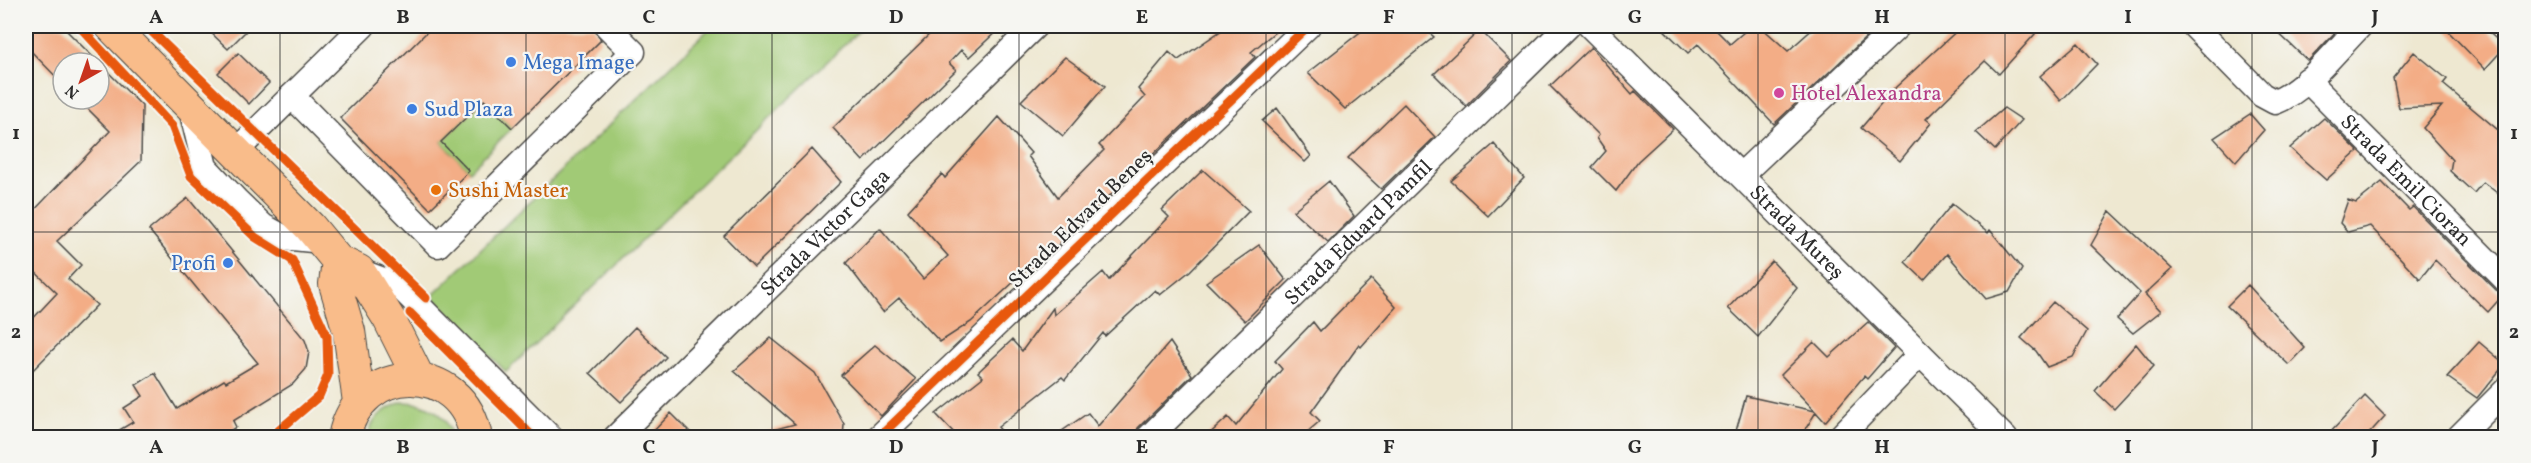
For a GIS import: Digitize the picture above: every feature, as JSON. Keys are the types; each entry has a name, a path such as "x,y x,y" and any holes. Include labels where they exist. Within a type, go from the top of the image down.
{"main road":[{"path":"111,26 340,257 389,319 419,379"},
{"path":"340,257 335,284 349,330 345,425"},
{"path":"345,425 376,387 396,379 419,379 437,384 453,394 466,408 476,438"}],"street":[{"path":"235,152 363,26"},
{"path":"292,96 438,244 633,52 607,26"},
{"name":"Strada Victor Gaga","path":"615,438 1035,26"},
{"name":"Strada Edvard Beneș","path":"878,438 1308,26"},
{"name":"Strada Eduard Pamfil","path":"1148,438 1568,26"},
{"name":"Strada Mureș","path":"1590,26 2005,438"},
{"path":"1741,175 1898,26"},
{"path":"2194,26 2262,94 2275,102 2286,98 2307,80 2360,26"},
{"name":"Strada Emil Cioran","path":"2307,80 2505,280"},
{"path":"190,105 205,167 263,226 283,237 340,257 399,286 551,438"},
{"path":"1839,438 1920,354"},
{"path":"2458,438 2505,390"}],"green space":[{"path":"712,26 864,26 506,372 432,296"},
{"path":"484,100 512,128 469,171 441,142"},
{"path":"402,402 427,406 434,410 445,421 452,437 368,437 375,419"}],"building":[{"path":"26,26 62,26 87,51 51,51 51,72 26,46"},
{"path":"204,26 251,26 228,49"},
{"name":"Sud Plaza","path":"433,26 593,26 601,40 512,128 484,100 441,142 469,171 430,209 340,118"},
{"path":"938,26 1002,26 969,57 961,50 949,63 956,70 863,161 833,128"},
{"path":"1228,26 1282,26 1251,52 1255,57 1034,268 1032,265 971,322 940,342 899,298 883,312 846,263 880,228 923,279 948,256 908,211 942,174 945,178 999,117 1031,153 1028,156 1058,197 1104,150 1099,145 1145,97 1138,89 1169,52 1178,60"},
{"path":"1368,26 1422,26 1434,37 1345,109 1308,73"},
{"name":"Hotel Alexandra","path":"1660,26 1719,26 1715,29 1730,44 1751,26 1760,26 1788,51 1816,26 1878,26 1774,124 1698,44 1688,53"},
{"path":"1962,26 2025,26 2035,34 1999,74 1985,61 1926,119 1931,123 1900,161 1861,128 1896,87"},
{"path":"2271,26 2341,26 2308,61"},
{"path":"2443,26 2482,26 2505,47 2485,69"},
{"path":"1480,30 1511,61 1466,106 1434,74"},
{"path":"2078,43 2097,64 2061,101 2040,76"},
{"path":"1591,47 1632,94 1635,91 1673,129 1638,161 1616,191 1592,167 1606,151 1597,138 1599,135 1550,86"},
{"path":"2414,52 2447,79 2443,84 2497,129 2505,125 2505,199 2483,182 2474,193 2450,171 2452,160 2423,128 2442,106 2399,108 2393,78"},
{"path":"238,53 269,83 249,104 218,73"},
{"path":"1065,57 1105,86 1063,136 1021,101"},
{"path":"111,75 142,106 141,161 57,241 81,265 68,279 97,305 26,377 26,326 57,293 26,263 26,219 110,131 90,111 111,111"},
{"path":"1404,104 1435,137 1381,189 1348,158"},
{"path":"1277,108 1311,156 1305,162 1262,121"},
{"path":"2004,108 2022,120 1995,150 1976,132"},
{"path":"2250,114 2264,130 2236,162 2214,138"},
{"path":"2324,118 2358,151 2326,180 2290,148"},
{"path":"1494,144 1524,178 1488,216 1451,181"},
{"path":"812,149 841,182 754,267 724,236"},
{"path":"1203,170 1249,211 1190,271 1160,295 1155,290 1105,336 1103,333 1065,380 1062,377 998,427 1007,438 959,438 936,414 983,377 978,372 1012,340 1022,351 1053,308 1054,315 1103,272 1109,280 1169,217 1162,210"},
{"path":"1329,181 1354,216 1328,242 1293,211"},
{"path":"2382,182 2409,210 2413,207 2496,290 2504,294 2488,312 2435,260 2420,279 2370,226 2348,232 2340,223 2348,200 2356,203"},
{"path":"188,198 305,340 309,352 306,369 293,384 233,421 236,427 219,438 106,438 133,422 124,408 143,396 136,385 155,373 177,409 224,380 226,382 258,363 149,230"},
{"path":"1952,204 1988,233 1990,230 2022,269 2009,292 1986,299 1947,254 1924,280 1905,262"},
{"path":"2110,211 2172,269 2145,294 2161,311 2133,333 2117,319 2140,293 2091,245"},
{"path":"1259,245 1286,280 1245,321 1206,282"},
{"path":"1772,261 1797,288 1758,337 1728,308"},
{"path":"1371,279 1396,307 1361,347 1359,345 1311,412 1320,421 1300,438 1205,438 1228,417 1236,426 1282,369 1275,361 1313,322 1320,331"},
{"path":"2248,285 2305,348 2289,365 2227,306"},
{"path":"2053,302 2087,331 2073,357 2047,367 2036,351 2021,338"},
{"path":"1868,322 1894,348 1867,379 1864,376 1825,422 1816,412 1800,438 1734,438 1746,396 1815,411 1781,375 1814,342 1829,357"},
{"path":"635,327 666,357 621,402 590,373"},
{"path":"771,338 815,373 844,424 843,438 766,438 765,432 795,424 734,371"},
{"path":"1170,342 1192,375 1138,428 1134,438 1052,438 1088,413 1098,426"},
{"path":"2479,342 2505,364 2477,398 2447,377"},
{"path":"2136,344 2154,366 2114,409 2095,391"},
{"path":"875,345 916,379 881,416 841,375"},
{"path":"2365,396 2385,416 2365,438 2325,438"},
{"path":"671,413 696,438 647,438"}],"cycle path":[{"path":"79,26 172,126 191,176 255,237 292,260 327,336 328,375 319,396 270,438"},
{"path":"146,26 426,298"},
{"path":"878,438 1308,26"},
{"path":"410,313 534,438"}],"place":[{"name":"Mega Image","path":"511,62"},
{"name":"Hotel Alexandra","path":"1779,93"},
{"name":"Sud Plaza","path":"412,109"},
{"name":"Sushi Master","path":"436,190"},
{"name":"Profi","path":"228,263"}]}
